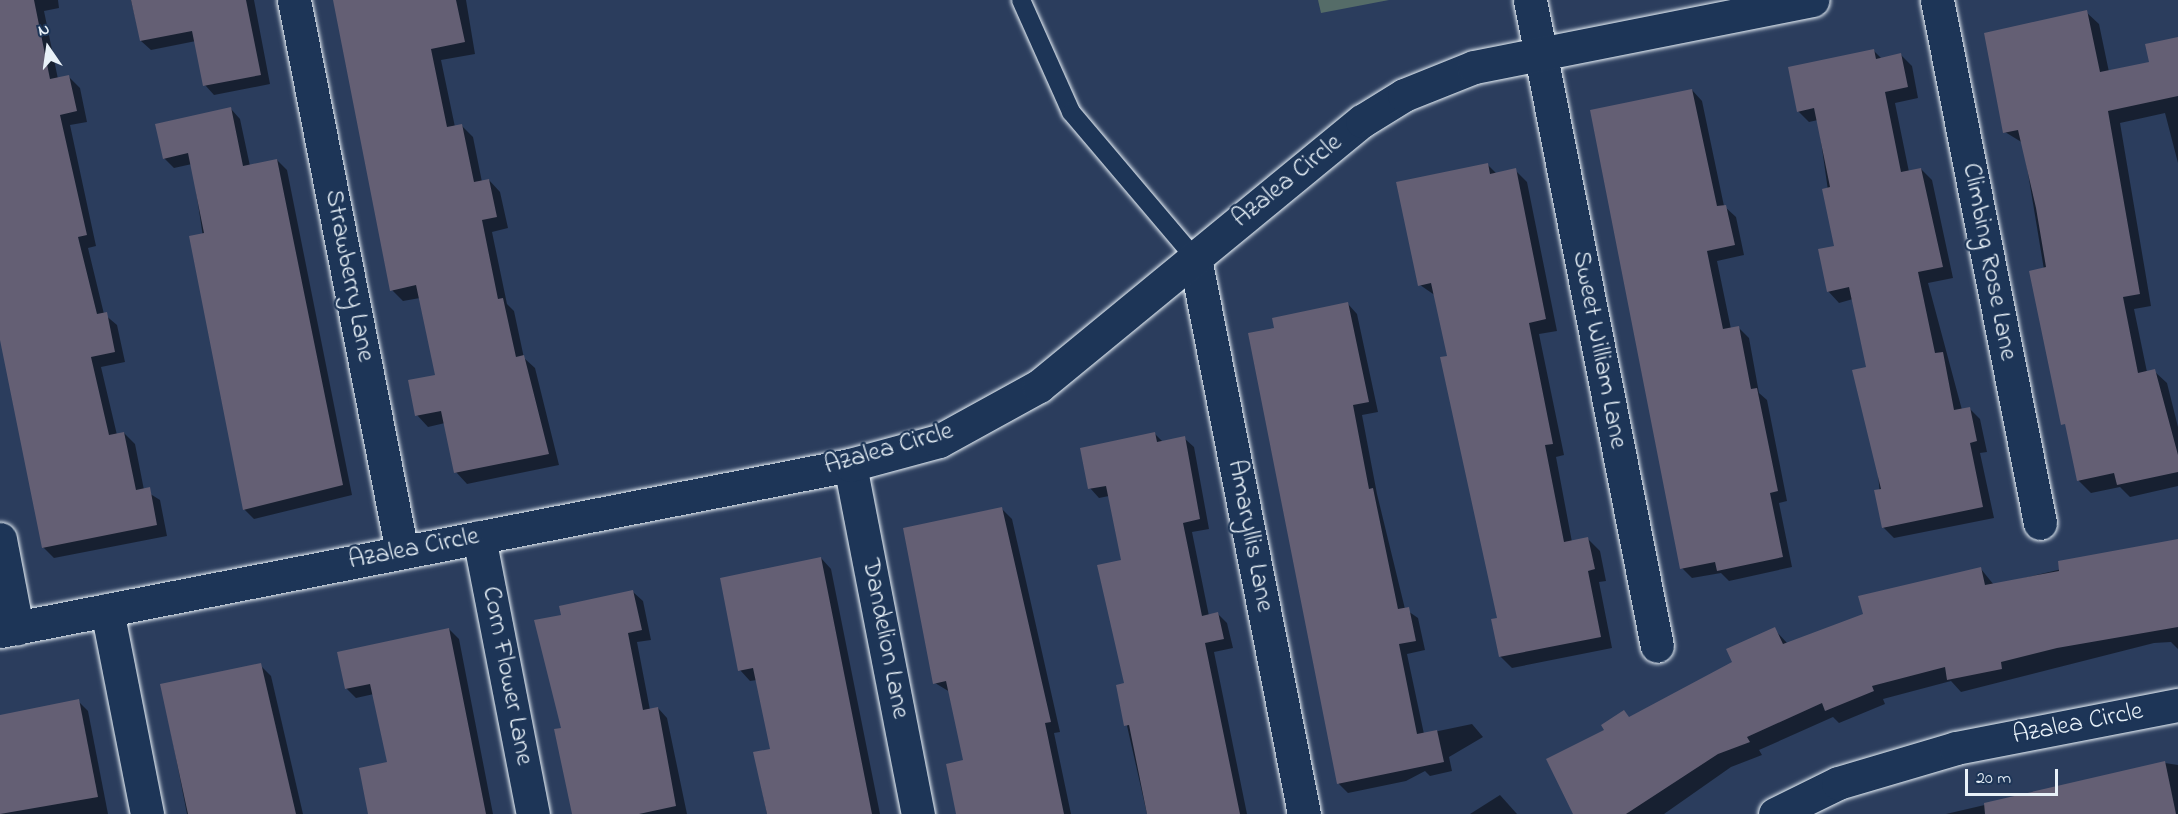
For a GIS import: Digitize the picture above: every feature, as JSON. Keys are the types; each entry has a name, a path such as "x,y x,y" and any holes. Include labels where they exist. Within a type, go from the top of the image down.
{"street":[{"name":"Strawberry Lane","path":"294,0 402,552"},
{"name":"Sweet William Lane","path":"1530,0 1657,646"},
{"name":"Azalea Circle","path":"8,630 850,465 939,441 991,416 1039,386 1362,122 1404,94 1450,74 1812,0"},
{"name":"Climbing Rose Lane","path":"1937,0 2040,523"},
{"name":"Amaryllis Lane","path":"1195,258 1304,814"},
{"name":"Dandelion Lane","path":"850,465 918,814"},
{"name":"Corn Flower Lane","path":"479,537 533,814"},
{"path":"0,539 8,630"},
{"path":"108,610 147,814"},
{"name":"Azalea Circle","path":"1775,814 1838,783 1956,748 2178,705"}],"lane":[{"path":"1021,0 1071,112 1195,258"}],"green space":[{"path":"1318,0 1389,0 1321,13"}],"building":[{"path":"0,0 34,0 50,79 69,75 77,111 60,115 87,235 78,237 97,314 107,312 115,352 91,357 109,435 124,432 136,490 150,487 157,525 42,548 0,340"},
{"path":"131,0 246,0 261,75 203,86 192,31 140,41"},
{"path":"333,0 456,0 465,42 431,49 447,127 462,124 474,182 489,179 497,217 482,220 498,299 503,298 516,357 524,355 549,454 454,473 441,411 415,416 408,380 435,375 416,285 390,291"},
{"path":"2087,10 2100,72 2149,62 2145,44 2178,37 2178,96 2108,111 2140,294 2123,297 2138,373 2155,369 2178,455 2178,472 2117,485 2114,473 2077,481 2065,424 2061,425 2029,271 2046,267 2036,208 2018,130 2003,133 1984,33"},
{"path":"1874,49 1876,59 1901,53 1908,87 1885,92 1901,172 1921,168 1943,267 1918,272 1935,353 1943,352 1954,410 1970,407 1977,441 1970,443 1983,507 1882,528 1874,490 1881,489 1852,370 1866,367 1849,287 1827,292 1818,249 1834,246 1822,189 1830,187 1814,108 1797,112 1788,67"},
{"path":"1692,89 1717,206 1726,205 1735,245 1707,251 1723,329 1739,326 1751,389 1757,388 1778,491 1770,493 1783,557 1717,571 1715,562 1680,569 1590,110"},
{"path":"231,107 243,166 277,159 343,485 243,510 189,236 204,233 188,153 163,159 155,124"},
{"path":"1488,163 1490,174 1516,168 1546,319 1529,323 1553,444 1545,445 1564,542 1588,537 1595,569 1588,571 1601,637 1499,657 1491,619 1497,618 1440,357 1447,356 1431,283 1418,286 1396,182"},
{"path":"1348,302 1369,402 1353,405 1369,489 1373,488 1398,609 1409,607 1416,641 1399,644 1417,734 1437,730 1444,762 1337,784 1248,333 1274,328 1272,318"},
{"path":"1155,432 1157,442 1185,436 1200,519 1183,523 1202,616 1218,612 1224,639 1205,643 1240,814 1147,814 1129,725 1124,726 1116,685 1124,683 1097,565 1121,560 1106,486 1088,489 1080,448"},
{"path":"1002,507 1051,722 1045,723 1064,814 956,814 946,764 963,760 946,681 933,684 903,528"},
{"path":"2178,539 2178,627 2057,648 2001,662 2002,669 1947,680 1945,667 1872,686 1874,691 1825,711 1822,703 1747,737 1750,742 1718,754 1626,814 1573,814 1546,759 1604,730 1601,725 1624,710 1629,717 1732,662 1726,649 1775,627 1783,644 1863,614 1858,596 1981,567 1985,585 2059,571 2058,561"},
{"path":"821,557 872,814 767,814 753,752 770,749 753,668 738,671 720,578"},
{"path":"633,590 642,630 628,633 643,710 658,707 676,806 639,814 572,814 554,729 561,728 534,620 561,615 559,606"},
{"path":"449,628 486,814 368,814 359,768 387,762 370,684 345,689 337,652"},
{"path":"261,663 296,814 188,814 160,684"},
{"path":"79,699 98,797 0,814 0,715"},
{"path":"2165,761 2176,814 1985,814 1984,803"}]}
